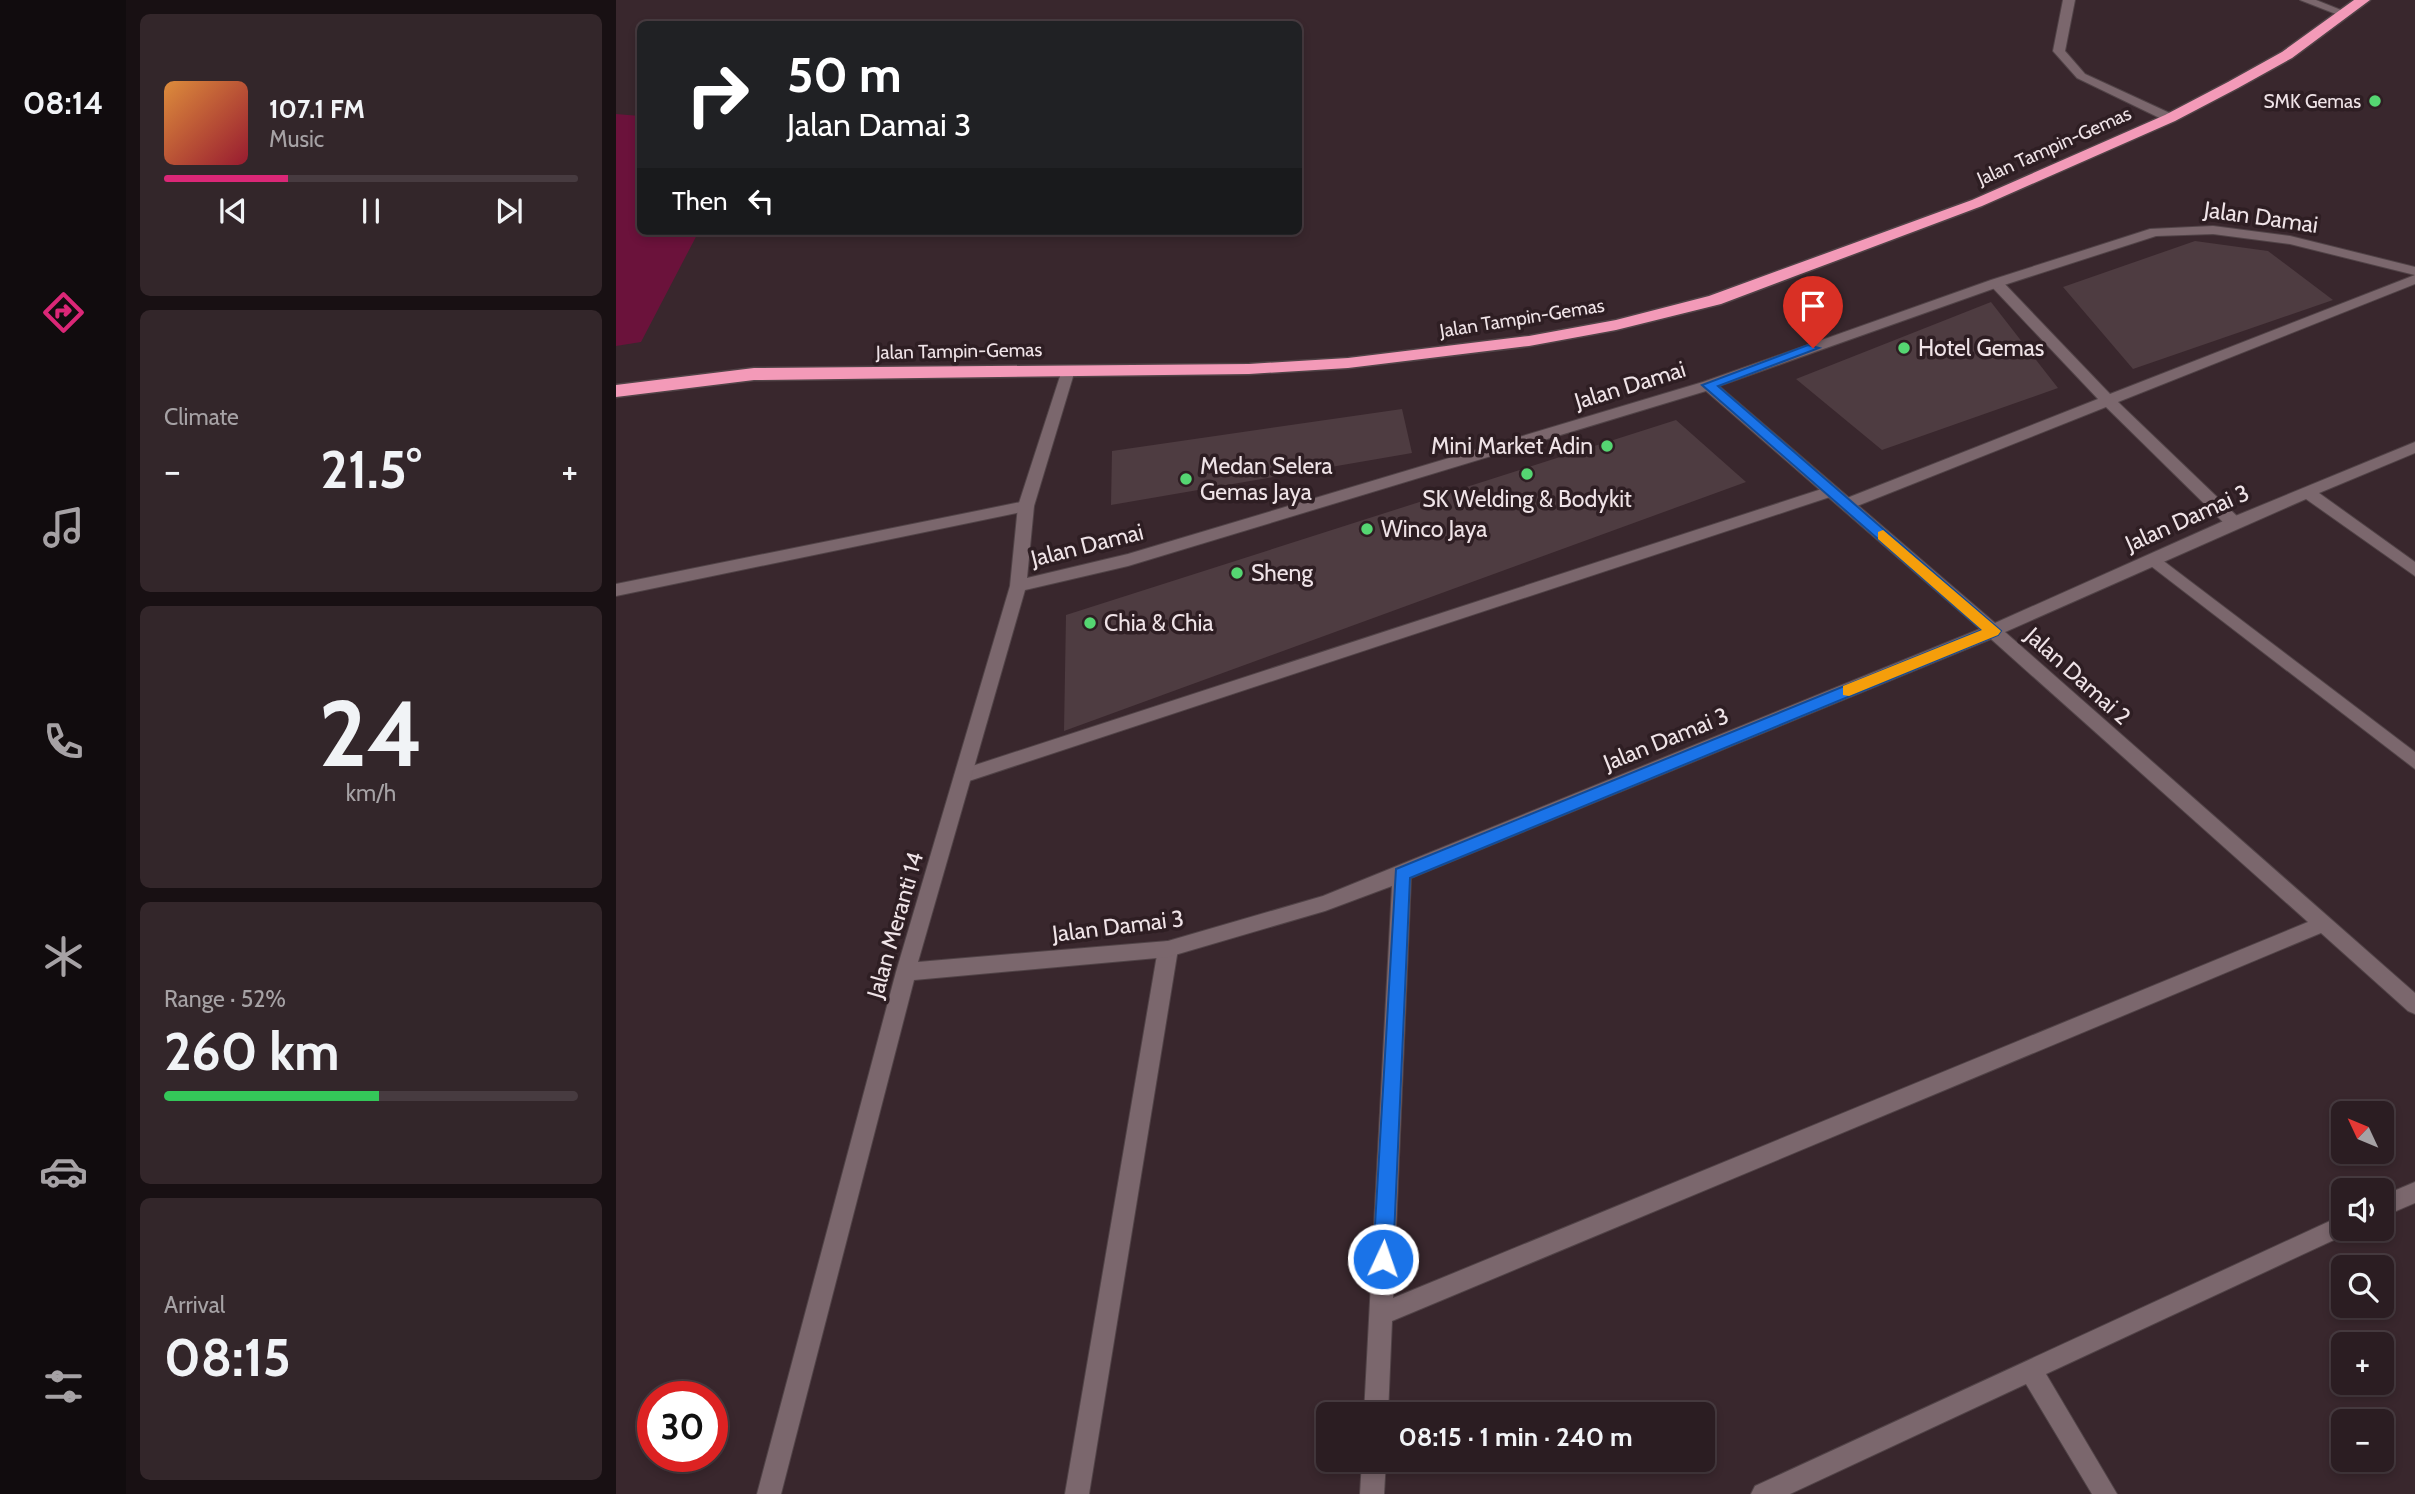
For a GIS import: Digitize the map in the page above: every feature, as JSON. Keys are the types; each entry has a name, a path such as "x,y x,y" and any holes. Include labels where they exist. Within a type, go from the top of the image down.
{"highway":[{"name":"Jalan Tampin-Gemas","path":"616,391 754,374 1250,369 1348,363 1530,341 1616,325 1714,300 1977,204 2170,118 2287,55 2364,0"}],"street":[{"path":"2069,0 2059,51 2081,76 2170,118"},
{"path":"2306,0 2344,14"},
{"name":"Jalan Damai","path":"1018,586 1128,560 1708,385 1996,283 2155,232 2213,230 2290,240 2415,271"},
{"path":"1847,505 2415,279"},
{"path":"1996,283 2109,402 2234,523"},
{"name":"Jalan Meranti 14","path":"769,1494 906,972 1018,586 1026,506 1068,370"},
{"name":"Jalan Damai 2","path":"1708,385 1993,631 2415,1005"},
{"name":"Jalan Damai 3","path":"906,972 1168,949 1325,902 1402,874 1993,631 2234,523 2415,447"},
{"path":"963,776 1831,491"},
{"path":"2308,492 2415,570"},
{"path":"616,590 1026,506"},
{"path":"2153,559 2415,762"},
{"path":"1377,1402 1402,874"},
{"path":"1381,1314 2323,924"},
{"path":"1077,1494 1168,949"},
{"path":"2394,1202 2415,1192"},
{"path":"1763,1494 2331,1231"},
{"path":"2031,1370 2105,1494"},
{"path":"1372,1494 1373,1472"}],"shaded area":[{"path":"616,114 637,116 637,235 697,235 641,342 616,346"}],"building":[{"path":"2195,241 2268,251 2333,300 2133,369 2063,287"},
{"path":"1991,302 2058,388 1882,450 1796,379"},
{"name":"Medan Selera Gemas Jaya","path":"1402,409 1412,453 1111,505 1112,451"},
{"path":"1676,420 1746,482 1064,731 1066,615"}],"slow traffic":[{"path":"1849,690 1993,631 1883,535"}],"place":[{"name":"SMK Gemas","path":"2375,101"},
{"name":"Hotel Gemas","path":"1904,348"},
{"name":"Mini Market Adin","path":"1607,446"},
{"name":"SK Welding & Bodykit","path":"1527,474"},
{"name":"Medan Selera Gemas Jaya","path":"1186,479"},
{"name":"Winco Jaya","path":"1367,529"},
{"name":"Sheng","path":"1237,573"},
{"name":"Chia & Chia","path":"1090,623"}],"route":[{"path":"1383,1259 1402,874 1993,631 1708,385 1813,348"}]}
